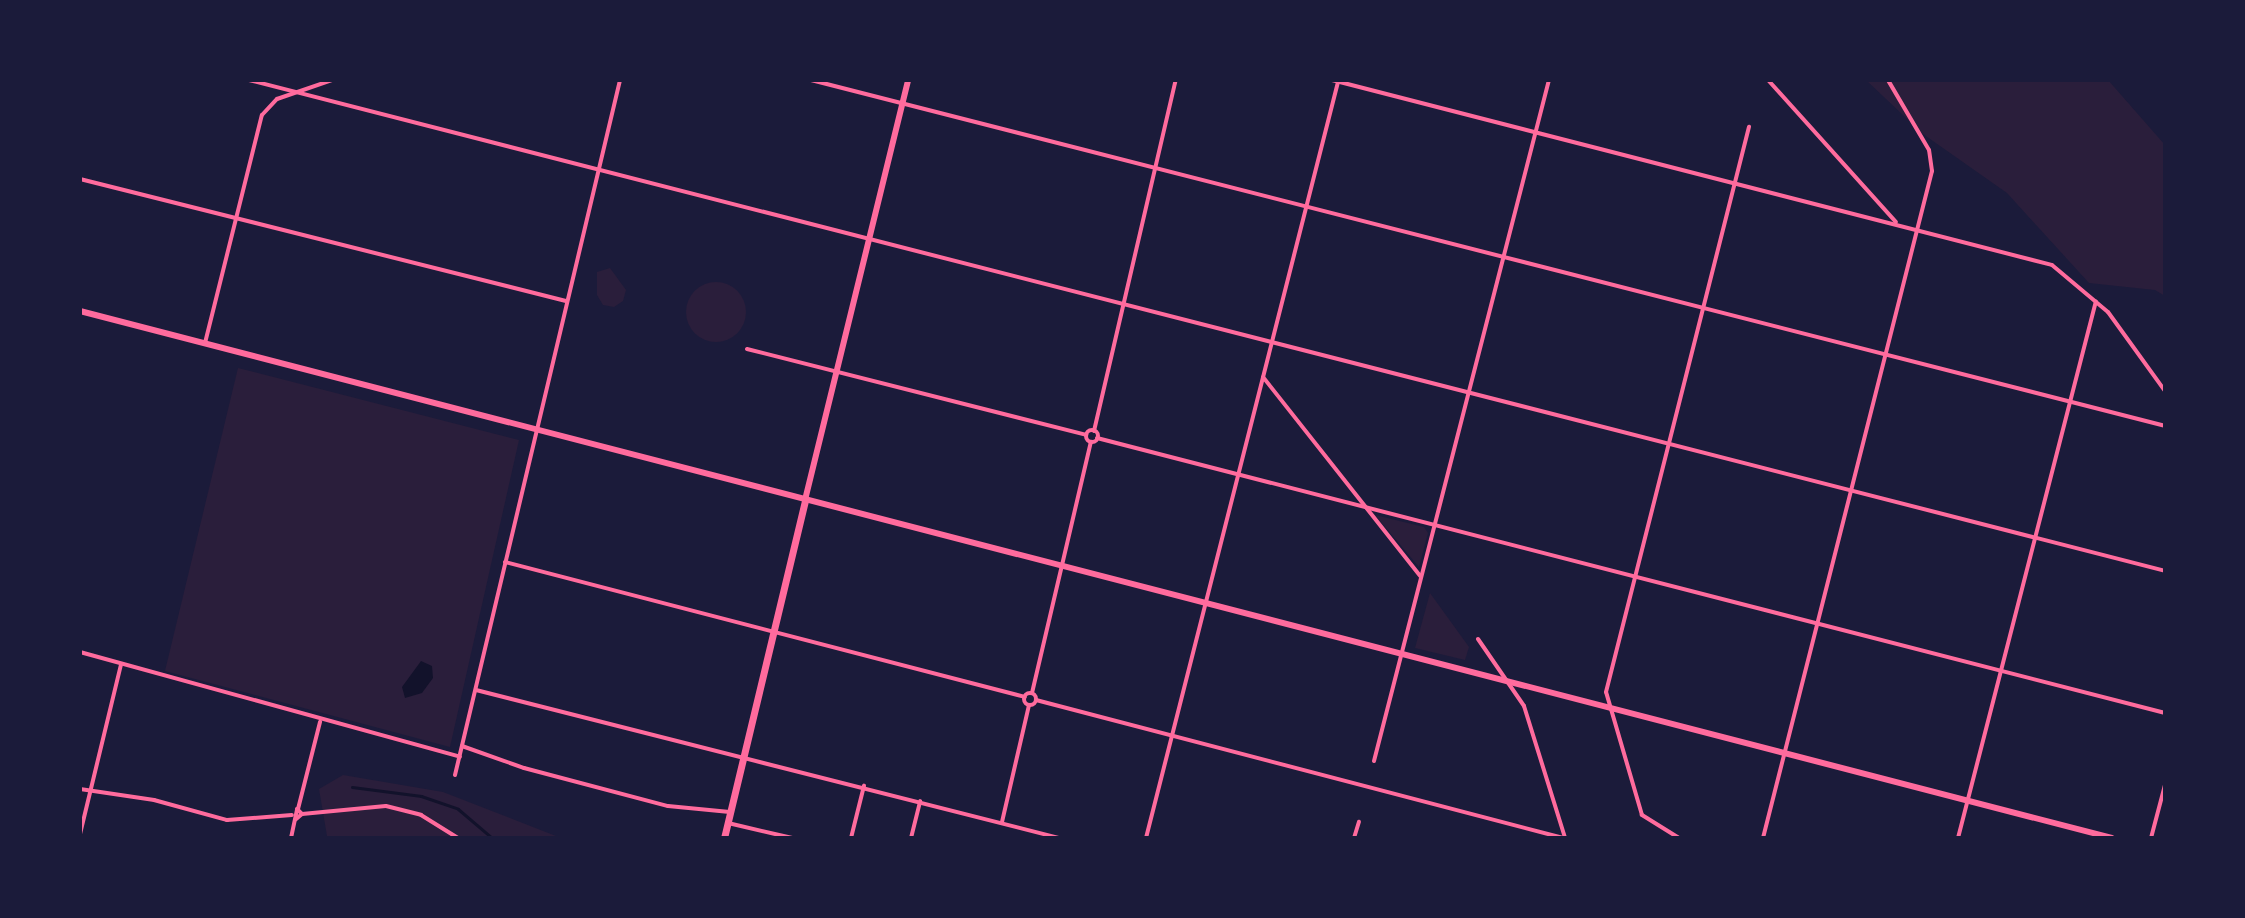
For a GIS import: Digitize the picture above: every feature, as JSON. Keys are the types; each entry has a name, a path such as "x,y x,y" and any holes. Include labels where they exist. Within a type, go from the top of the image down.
{"main road":[{"path":"724,838 908,80"},
{"path":"80,311 2112,838"}],"street":[{"path":"249,80 869,236 2165,571"},
{"path":"205,343 262,115 277,99 332,80"},
{"path":"455,775 620,80"},
{"path":"811,80 2165,426"},
{"path":"1097,438 1094,431 1176,80"},
{"path":"1374,761 1549,80"},
{"path":"1768,80 1898,224"},
{"path":"1763,838 1918,229 1932,159 1888,80"},
{"path":"1146,838 1336,81 2052,265 2096,301 2165,391"},
{"path":"1679,838 1642,815 1606,692 1749,127"},
{"path":"80,179 566,301"},
{"path":"1958,838 2096,301"},
{"path":"747,349 1086,435 1091,442"},
{"path":"1263,377 1421,578"},
{"path":"1086,435 1094,431"},
{"path":"1564,838 1036,700 1032,693 1091,442 1097,438 2165,713"},
{"path":"505,562 1025,697 1032,693"},
{"path":"1478,639 1513,685 1564,838"},
{"path":"80,652 460,757"},
{"path":"80,834 122,664"},
{"path":"475,690 864,786 1059,838"},
{"path":"1002,822 1029,705 1025,697"},
{"path":"1029,705 1036,700"},
{"path":"291,838 321,721"},
{"path":"462,746 524,768 668,806 730,812"},
{"path":"2151,838 2165,785"},
{"path":"851,838 864,786"},
{"path":"80,789 154,800 227,820 294,817"},
{"path":"911,838 920,801"},
{"path":"300,811 386,806 421,815 458,838"},
{"path":"1354,838 1359,822"},
{"path":"728,823 792,838"}],"shaded area":[{"path":"1866,80 2108,80 2165,145 2165,296 2155,290 2089,283 2007,193 1923,134"},
{"path":"610,268 626,290 623,301 614,307 603,305 597,295 597,272"},
{"path":"716,282 738,290 746,312 738,334 716,342 694,334 686,312 694,290"},
{"path":"238,368 519,440 450,747 165,671"},
{"path":"1375,515 1424,527 1428,533 1419,567"},
{"path":"1430,593 1469,647 1465,660 1415,648"},
{"path":"421,661 432,666 433,678 422,693 405,698 402,687"},
{"path":"343,775 443,792 561,838 327,836 319,789"}],"waterway":[{"path":"352,787 421,796 458,809 492,838"}]}
